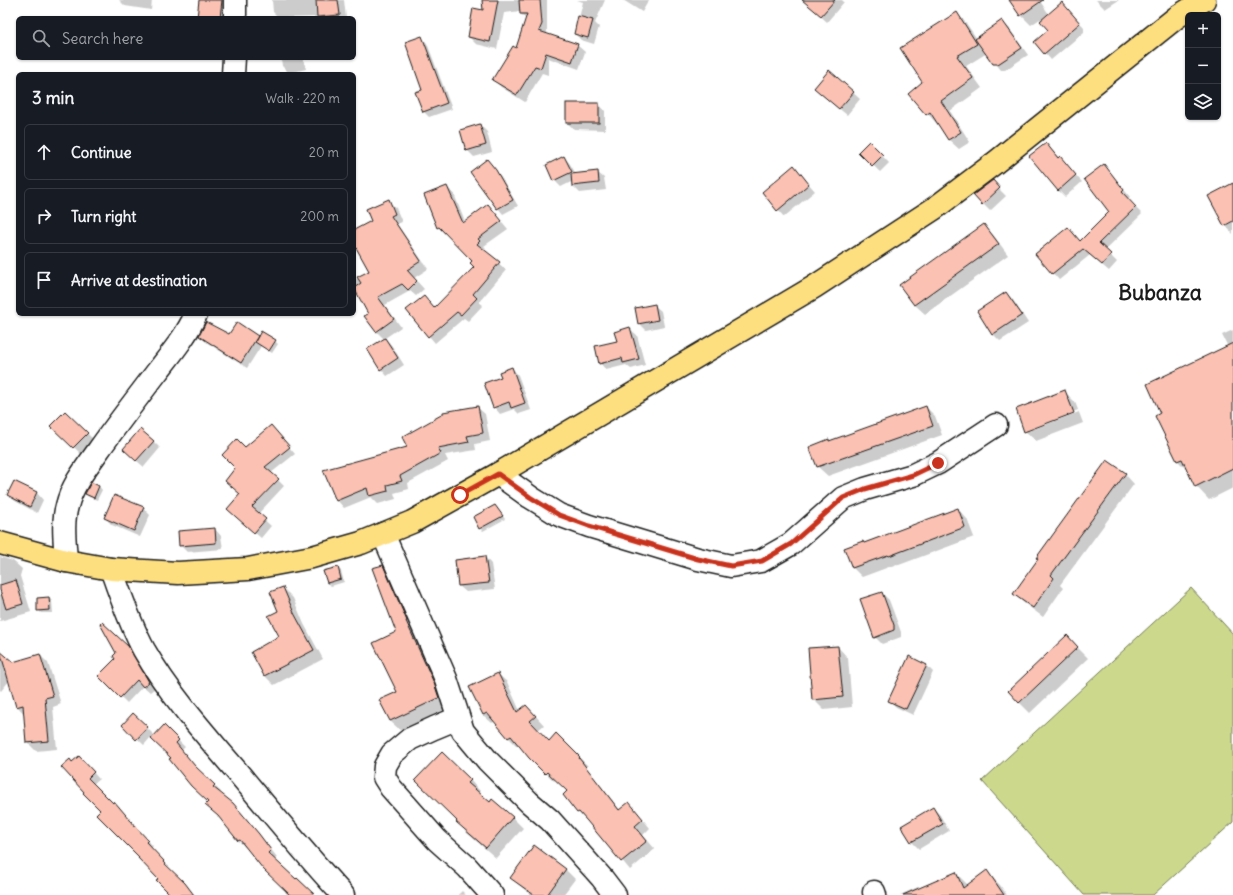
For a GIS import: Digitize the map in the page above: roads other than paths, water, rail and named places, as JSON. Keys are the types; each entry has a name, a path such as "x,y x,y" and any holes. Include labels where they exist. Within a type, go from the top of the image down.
{"main road":[{"path":"0,542 66,561 111,569 178,573 248,569 312,557 361,543 412,522 498,474 814,287 935,208 996,162 1180,8 1204,0"}],"street":[{"path":"235,0 235,16"},
{"path":"233,72 234,60"},
{"path":"66,561 64,522 70,494 93,457 174,350 191,326 195,316"},
{"path":"498,474 530,497 559,515 589,526 698,559 731,566 762,561 791,544 843,498 865,489 913,475 938,463 996,425"},
{"path":"383,534 446,679 463,731 488,762 529,802 550,820 602,878 615,895"},
{"path":"111,569 127,612 144,650 168,686 198,726 315,865 343,895"},
{"path":"458,718 410,739 392,754 385,766 384,777 391,788 437,840 467,867 492,895"}],"district":[{"name":"Bubanza","path":"1160,293"}]}
